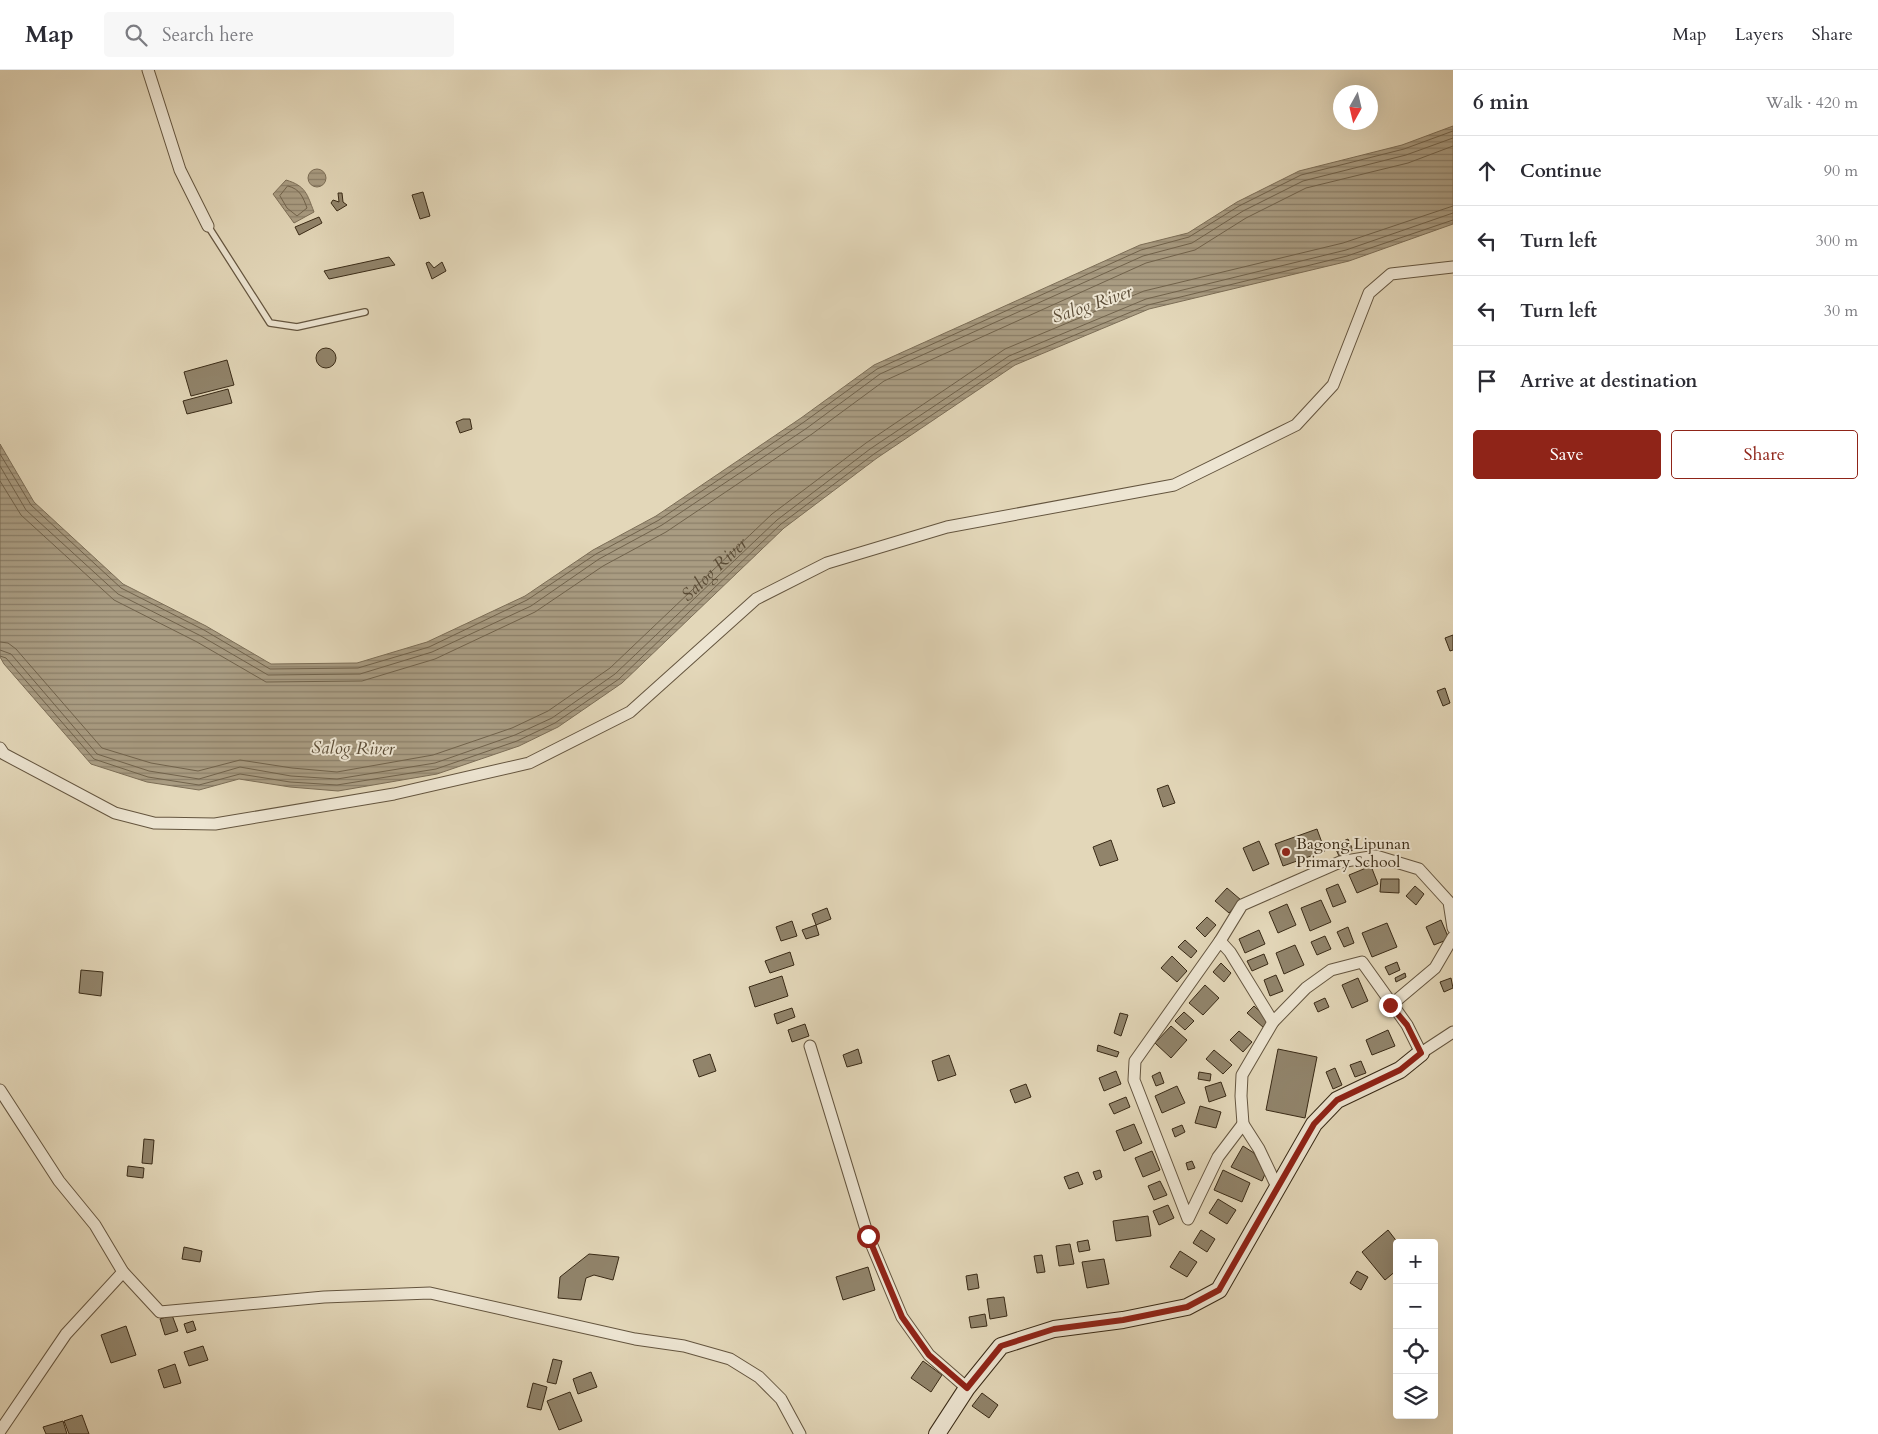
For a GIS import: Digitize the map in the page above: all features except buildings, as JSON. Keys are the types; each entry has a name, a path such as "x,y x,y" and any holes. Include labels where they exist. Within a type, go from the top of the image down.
{"street":[{"path":"148,70 180,170 208,226"},
{"path":"0,748 4,754 114,813 154,823 215,824 394,794 530,763 630,712 756,599 827,563 947,527 1174,485 1296,425 1333,386 1369,293 1391,274 1453,267"},
{"path":"1243,1124 1218,1157 1188,1219 1134,1080 1135,1061 1220,941 1242,905 1340,862 1376,856 1419,869 1448,902 1453,928"},
{"path":"1390,1005 1435,968 1453,937"},
{"path":"1220,941 1230,952 1273,1022"},
{"path":"1276,1187 1259,1148 1243,1124 1242,1075 1273,1022 1306,988 1332,970 1362,962 1390,1005 1407,1025 1421,1053"},
{"path":"937,1434 942,1430 967,1388 1001,1346 1054,1329 1123,1320 1187,1307 1219,1290 1276,1187 1314,1124 1337,1100 1400,1070 1421,1053 1453,1032"},
{"path":"810,1046 868,1236 902,1317 929,1355 967,1388"},
{"path":"0,1090 59,1181 95,1225 124,1272 160,1312 324,1297 430,1293 635,1339 684,1346 730,1359 759,1377 781,1399 800,1434"},
{"path":"0,1430 66,1334 124,1272"}],"lane":[{"path":"208,226 270,323 297,327 365,312"}],"water":[{"name":"Salog River","path":"1453,126 1453,224 1349,261 1149,309 1015,365 877,458 784,528 622,683 558,727 519,746 437,774 338,791 290,787 239,779 199,790 147,782 91,764 0,657 0,444 34,502 123,584 206,626 271,664 357,663 427,642 525,596 593,550 656,516 801,418 874,365 1140,245 1188,233 1237,202 1299,171 1402,145"},
{"path":"313,169 321,169 326,174 324,185 313,187 308,182 308,174"},
{"path":"286,180 302,188 314,212 294,223 273,194"}],"place":[{"name":"Bagong Lipunan Primary School","path":"1286,852"}],"route":[{"path":"868,1236 902,1317 929,1355 967,1388 1001,1346 1054,1329 1123,1320 1187,1307 1219,1290 1260,1214 1314,1124 1337,1100 1370,1086 1400,1070 1421,1053 1407,1025 1390,1005"}]}
